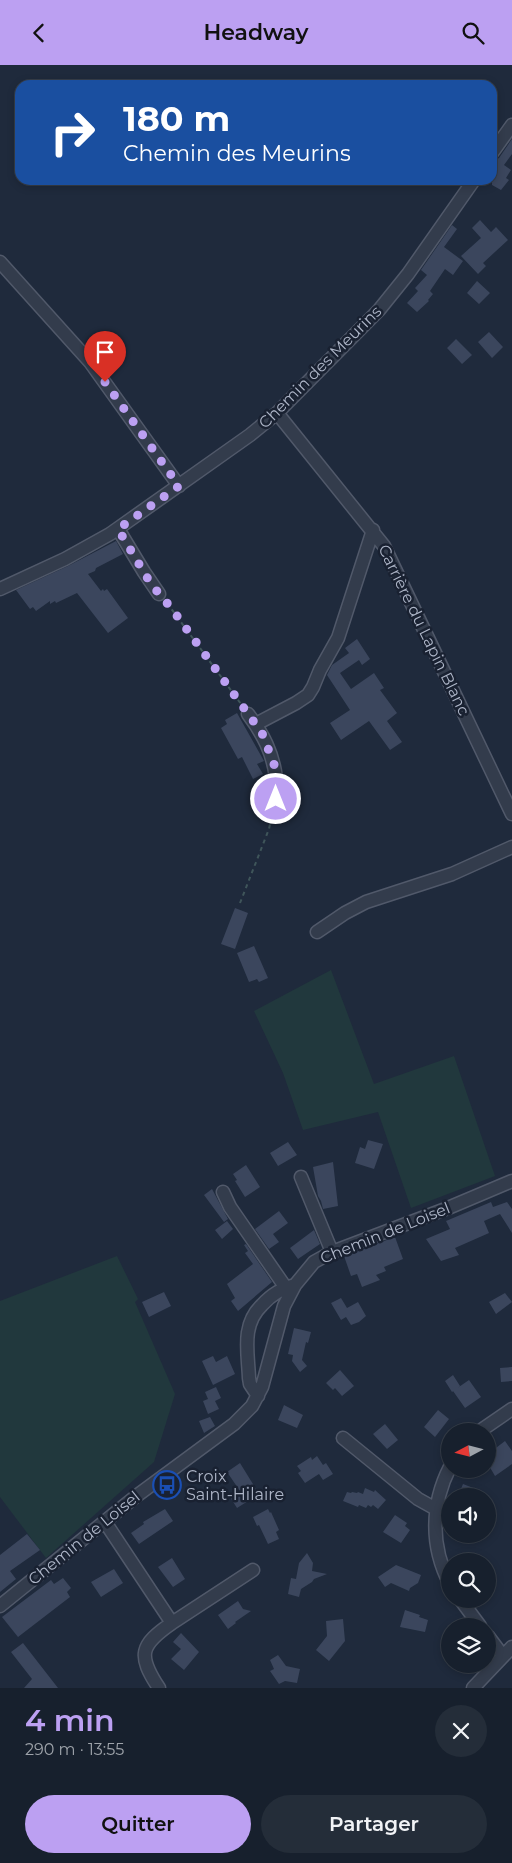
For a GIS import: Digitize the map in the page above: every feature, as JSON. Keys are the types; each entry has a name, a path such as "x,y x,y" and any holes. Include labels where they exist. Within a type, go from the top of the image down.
{"street":[{"path":"497,146 512,125"},
{"name":"Chemin des Meurins","path":"0,589 72,555 118,529 250,435 277,413 379,310 401,284 470,185"},
{"path":"0,262 87,358 179,486"},
{"name":"Carrière du Lapin Blanc","path":"277,413 373,530 388,554 512,812"},
{"path":"118,529 159,594"},
{"path":"276,778 269,749 252,719 296,703 308,695 338,638 373,530"},
{"path":"317,932 344,913 366,902 392,892 444,877 512,847"},
{"path":"302,1177 332,1252"},
{"name":"Chemin de Loisel","path":"0,1606 246,1413 258,1397 265,1378 290,1287 314,1262 332,1252 512,1181"},
{"path":"222,1192 230,1207 290,1287 269,1298 256,1311 249,1322 247,1334 249,1378 250,1384 258,1397"},
{"path":"492,1423 512,1409"},
{"path":"343,1438 418,1499 436,1509"},
{"path":"441,1563 435,1529 436,1509 439,1493 445,1478"},
{"path":"105,1522 172,1623"},
{"path":"159,1688 147,1669 145,1653 150,1639 253,1569"},
{"path":"473,1688 507,1652 496,1643"}],"path":[{"path":"159,594 252,719"},
{"path":"240,903 269,829 276,795 276,778"}],"green space":[{"path":"331,970 374,1084 454,1056 495,1176 411,1208 378,1112 303,1130 283,1073 254,1011"},
{"path":"117,1256 138,1299 135,1302 175,1394 154,1462 46,1558 0,1497 0,1301"}],"building":[{"path":"512,139 512,154 504,165 511,170 506,178 509,180 501,190 492,185 497,185 497,159"},
{"path":"480,220 491,232 496,227 508,240 483,263 486,266 478,274 461,256 481,238 472,228"},
{"path":"452,225 457,229 444,247 463,261 453,275 445,269 430,291 433,294 429,301 417,312 407,303 418,291 415,288 427,275 421,270"},
{"path":"477,281 490,293 479,304 467,293"},
{"path":"489,332 503,347 492,358 478,342"},
{"path":"456,339 472,355 462,364 447,348"},
{"path":"116,541 123,554 88,574 101,591 107,589 128,618 108,633 77,593 56,603 55,601 50,604 50,601 36,611 33,607 30,609 16,590 68,566"},
{"path":"357,639 370,659 362,665 359,660 340,673 351,689 374,673 384,688 380,690 397,713 387,721 402,742 390,750 369,721 341,740 330,723 350,710 327,675 332,665 349,653 345,648"},
{"path":"237,713 264,761 257,764 263,774 253,779 242,757 238,759 221,728 227,724 225,720"},
{"path":"235,908 248,913 235,949 221,944"},
{"path":"254,946 268,978 259,982 257,979 249,982 237,953"},
{"path":"368,1140 383,1144 374,1169 355,1163 360,1147 365,1149"},
{"path":"288,1142 297,1155 278,1166 270,1153"},
{"path":"333,1162 338,1206 323,1209 318,1196 313,1167"},
{"path":"246,1165 260,1187 245,1197 233,1174"},
{"path":"212,1189 228,1219 224,1222 204,1195"},
{"path":"491,1202 493,1207 507,1202 512,1209 512,1233 500,1214 484,1221 489,1233 455,1248 459,1255 441,1261 426,1239 450,1229 446,1221"},
{"path":"279,1211 288,1223 273,1234 279,1242 269,1249 255,1229"},
{"path":"227,1221 233,1229 222,1239 215,1230"},
{"path":"314,1230 320,1244 298,1259 290,1248"},
{"path":"395,1237 403,1259 384,1267 386,1271 376,1275 380,1280 362,1287 357,1274 351,1276 344,1256"},
{"path":"246,1244 272,1282 238,1311 231,1301 235,1298 227,1284 253,1264 245,1253 248,1251 244,1245"},
{"path":"164,1292 171,1306 149,1317 142,1302"},
{"path":"505,1293 512,1302 496,1314 489,1302"},
{"path":"341,1298 347,1308 358,1302 366,1316 359,1322 351,1325 346,1317 341,1320 331,1303"},
{"path":"294,1328 311,1332 308,1343 306,1342 302,1360 307,1366 300,1372 292,1361 293,1355 288,1354"},
{"path":"213,1356 216,1362 227,1356 235,1374 213,1385 202,1361"},
{"path":"512,1367 512,1381 501,1382 500,1368"},
{"path":"340,1370 354,1386 342,1396 335,1388 333,1390 326,1383"},
{"path":"453,1375 460,1386 452,1392 445,1381"},
{"path":"469,1380 481,1397 465,1408 453,1391"},
{"path":"216,1387 221,1398 215,1401 219,1409 208,1414 203,1401 208,1399 205,1392"},
{"path":"284,1405 303,1415 297,1428 278,1420"},
{"path":"438,1410 449,1419 446,1423 441,1423 441,1429 435,1437 424,1427"},
{"path":"210,1417 215,1426 204,1433 199,1421"},
{"path":"385,1424 398,1440 387,1449 373,1434"},
{"path":"505,1441 512,1451 512,1464 496,1475 496,1448"},
{"path":"317,1456 323,1465 326,1463 333,1474 323,1480 319,1474 305,1483 298,1473 301,1471 297,1466 311,1457 312,1460"},
{"path":"240,1463 259,1494 237,1508 230,1497 240,1491 227,1472"},
{"path":"463,1484 473,1488 461,1488"},
{"path":"365,1488 374,1492 375,1490 386,1500 378,1509 373,1505 371,1507 368,1505 366,1508 359,1505 358,1507 343,1501 347,1492 363,1494"},
{"path":"165,1509 173,1521 139,1544 131,1533 144,1524 143,1522"},
{"path":"268,1509 279,1530 276,1532 279,1539 268,1544 253,1517"},
{"path":"395,1515 407,1523 405,1526 410,1530 401,1543 383,1532"},
{"path":"27,1534 40,1550 10,1571 16,1579 0,1592 0,1555"},
{"path":"307,1553 313,1563 312,1571 327,1574 314,1579 301,1589 299,1597 288,1594 291,1578 296,1579 299,1563"},
{"path":"172,1558 185,1579 173,1587 158,1567"},
{"path":"396,1565 421,1575 418,1583 410,1588 409,1591 391,1583 385,1587 378,1577"},
{"path":"114,1569 123,1583 101,1597 91,1582"},
{"path":"63,1578 71,1588 67,1592 70,1597 18,1637 2,1617 51,1580 54,1584"},
{"path":"238,1601 243,1609 251,1611 228,1629 218,1615"},
{"path":"405,1610 428,1620 425,1632 400,1627"},
{"path":"343,1619 345,1641 329,1661 316,1650 327,1636 326,1621"},
{"path":"181,1633 199,1652 184,1670 171,1659 181,1649 173,1642"},
{"path":"23,1643 58,1688 24,1688 32,1679 11,1652"},
{"path":"278,1655 286,1666 300,1669 297,1683 285,1681 279,1684 270,1671 274,1669 270,1660"}],"place":[{"name":"Croix Saint-Hilaire","path":"167,1485"}],"route":[{"path":"105,382 179,486 118,529 151,584 172,609 262,733 274,764 277,788 276,799"}]}
